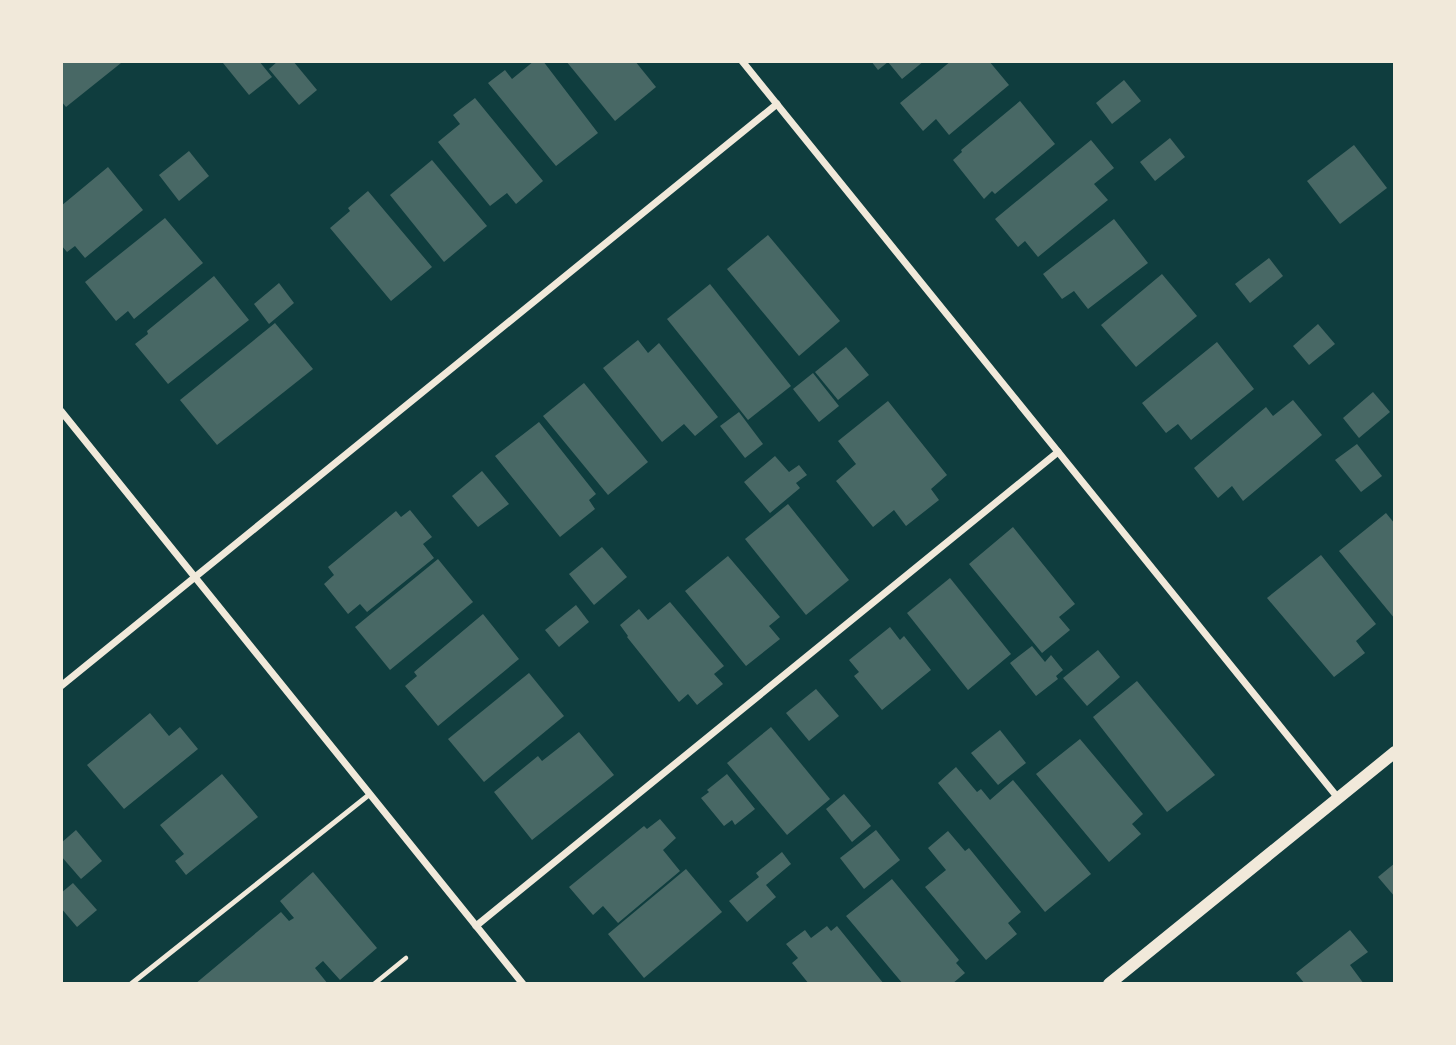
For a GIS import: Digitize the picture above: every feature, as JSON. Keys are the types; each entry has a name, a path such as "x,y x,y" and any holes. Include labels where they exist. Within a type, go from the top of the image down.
{"street":[{"path":"742,61 1338,798"},
{"path":"61,686 777,104"},
{"path":"61,411 523,984"},
{"path":"476,926 1058,452"},
{"path":"1108,984 1395,752"}],"lane":[{"path":"131,984 370,794"}],"path":[{"path":"374,984 406,958"}],"building":[{"path":"61,61 121,63 66,107 61,101"},
{"path":"259,61 272,77 249,95 223,63"},
{"path":"278,61 293,61 317,90 299,105 269,69"},
{"path":"534,61 543,61 598,133 556,166 488,83 505,70 512,79"},
{"path":"566,61 635,61 656,87 615,121"},
{"path":"871,61 924,61 902,79 888,62 878,70"},
{"path":"951,61 989,61 1009,85 949,135 936,119 923,131 900,103"},
{"path":"1124,80 1141,101 1112,124 1096,103"},
{"path":"475,98 543,181 516,204 507,193 490,206 438,142 460,124 453,115"},
{"path":"1020,101 1055,144 995,194 992,191 984,199 953,160 961,150"},
{"path":"1170,138 1185,157 1155,181 1140,162"},
{"path":"1091,140 1114,168 1094,184 1108,200 1038,257 1025,241 1018,247 995,219"},
{"path":"1354,145 1387,188 1340,224 1307,181"},
{"path":"189,151 209,176 179,201 159,175"},
{"path":"432,160 487,226 444,262 390,195"},
{"path":"108,167 143,210 85,258 75,246 67,252 61,245 61,206"},
{"path":"368,191 432,267 391,301 330,228"},
{"path":"165,218 203,263 134,319 128,311 116,321 85,282"},
{"path":"1114,219 1148,263 1088,309 1074,291 1062,299 1043,274"},
{"path":"768,235 840,321 799,356 727,269"},
{"path":"1269,258 1283,276 1250,303 1235,284"},
{"path":"1162,274 1197,316 1136,367 1101,325"},
{"path":"214,276 249,320 168,384 135,344"},
{"path":"279,283 294,303 269,324 254,304"},
{"path":"710,284 791,386 748,420 667,319"},
{"path":"275,323 313,369 217,445 180,400"},
{"path":"1318,324 1335,344 1309,365 1293,346"},
{"path":"638,340 648,353 659,343 718,417 695,436 684,424 662,442 603,368"},
{"path":"1217,342 1254,389 1191,440 1178,424 1166,433 1142,403"},
{"path":"846,347 869,375 838,400 815,372"},
{"path":"813,373 839,406 819,422 793,389"},
{"path":"584,383 648,462 608,495 543,416"},
{"path":"1373,392 1390,412 1359,438 1343,418"},
{"path":"1293,400 1322,435 1243,501 1232,486 1218,498 1194,468 1266,407 1273,416"},
{"path":"888,401 947,475 931,489 939,500 906,526 894,510 873,527 836,481 856,464 838,441"},
{"path":"739,412 763,444 745,458 720,426"},
{"path":"539,422 596,494 589,500 595,509 560,537 495,456"},
{"path":"1357,444 1382,476 1361,492 1335,460"},
{"path":"775,456 789,472 799,465 807,475 796,483 800,488 770,513 744,482"},
{"path":"482,471 509,504 478,527 452,496"},
{"path":"788,504 849,580 806,615 745,539"},
{"path":"410,510 432,537 423,544 434,558 367,612 360,604 348,614 324,584 334,575 328,567 396,511 401,517"},
{"path":"1386,513 1395,524 1395,619 1339,551"},
{"path":"1013,527 1075,604 1059,617 1070,630 1042,653 969,564"},
{"path":"602,547 627,577 594,605 569,574"},
{"path":"1321,555 1376,624 1356,641 1365,653 1334,677 1267,598"},
{"path":"728,556 780,617 769,626 780,639 746,666 685,591"},
{"path":"438,559 473,602 390,670 355,627"},
{"path":"950,578 1011,654 968,690 907,613"},
{"path":"670,602 724,666 714,674 723,684 697,705 688,694 679,702 620,625 639,609 648,620"},
{"path":"576,605 589,622 559,647 545,630"},
{"path":"483,614 519,659 438,726 405,686 417,676 414,672"},
{"path":"890,627 900,640 904,636 931,670 882,710 854,676 859,672 849,660"},
{"path":"1032,646 1045,662 1051,655 1063,670 1056,676 1058,679 1036,696 1010,663"},
{"path":"1098,650 1120,677 1087,706 1063,678"},
{"path":"529,673 564,716 484,782 448,739"},
{"path":"1137,681 1215,775 1167,812 1093,717"},
{"path":"816,689 839,716 809,741 786,713"},
{"path":"150,713 169,736 180,727 198,749 124,809 87,765"},
{"path":"771,727 830,799 787,835 727,763"},
{"path":"1000,730 1026,763 998,785 971,753"},
{"path":"579,732 614,775 532,840 494,792 538,756 542,761"},
{"path":"1080,739 1143,814 1132,824 1141,834 1109,862 1036,774"},
{"path":"956,767 977,792 981,789 990,800 1013,780 1091,874 1045,912 938,783"},
{"path":"222,774 258,817 186,875 175,861 184,854 160,825"},
{"path":"727,774 755,809 735,825 732,820 724,826 701,798"},
{"path":"844,794 871,826 852,842 826,809"},
{"path":"660,819 676,838 663,850 680,871 618,923 603,906 593,915 569,887 644,826 647,829"},
{"path":"76,830 102,861 81,879 61,856 61,843"},
{"path":"876,830 900,860 864,889 840,858"},
{"path":"948,831 965,851 969,848 1021,912 1008,923 1017,934 986,960 925,887 946,870 928,848"},
{"path":"782,852 791,864 766,885 776,897 747,922 729,901 759,877 756,873"},
{"path":"1395,863 1395,897 1378,877"},
{"path":"686,869 722,912 644,978 608,934"},
{"path":"313,872 377,948 340,980 323,961 315,968 328,984 195,984 281,912 289,921 294,918 280,901"},
{"path":"892,879 959,960 956,963 965,973 952,984 903,984 846,916"},
{"path":"73,883 97,910 77,927 61,908 61,893"},
{"path":"827,926 831,931 837,926 884,984 809,984 792,963 798,958 786,944 805,930 811,938"},
{"path":"1350,930 1368,952 1350,965 1364,984 1305,984 1296,973"}]}
